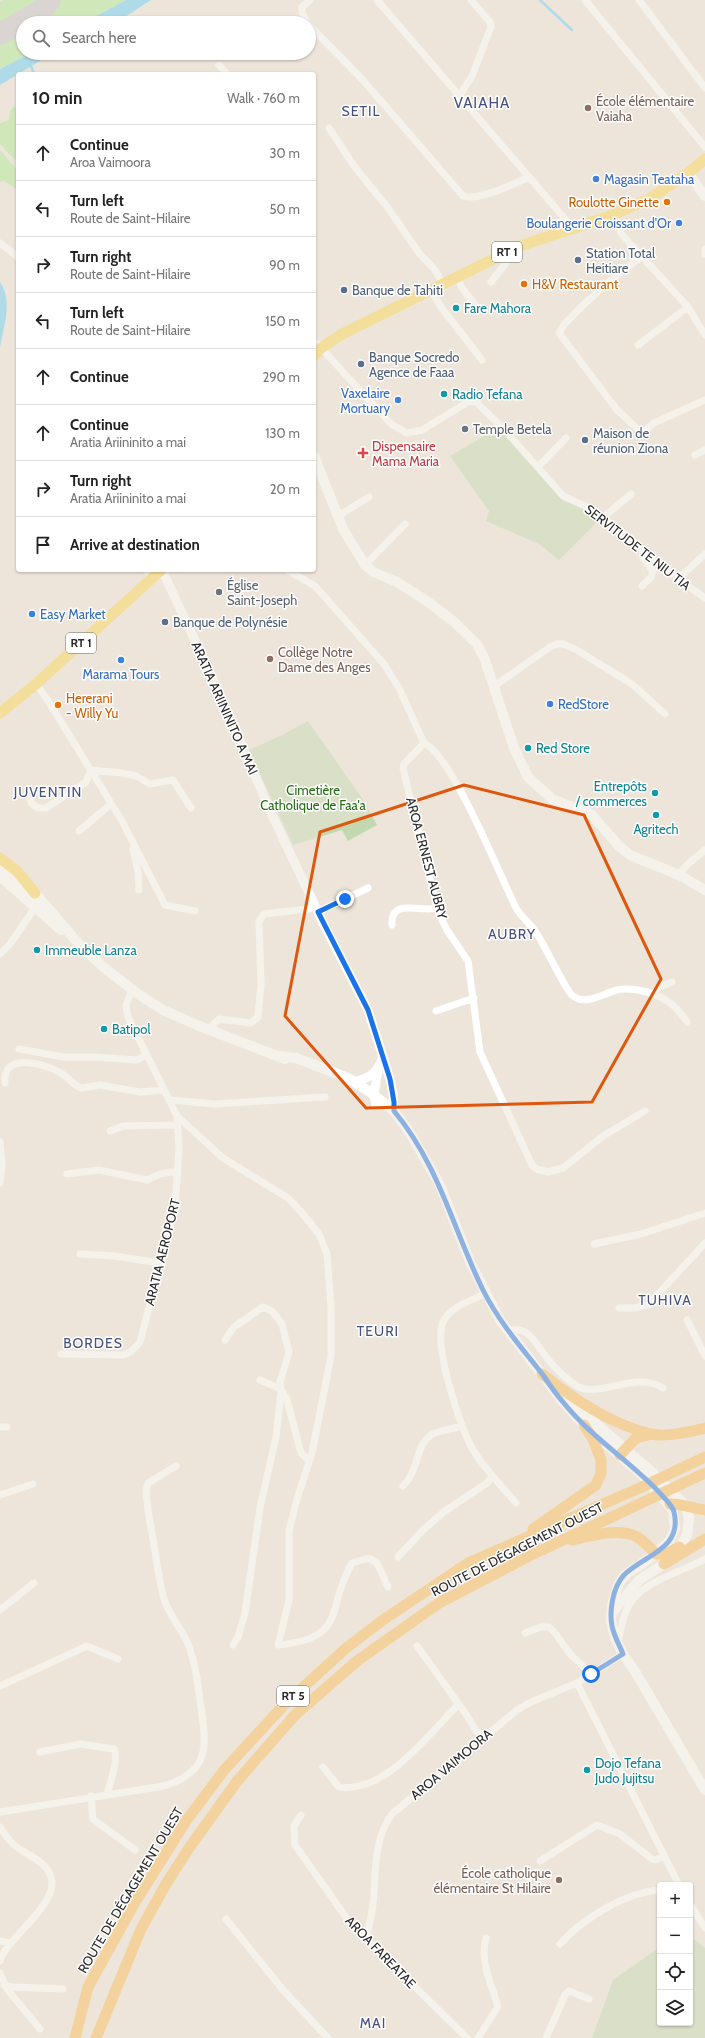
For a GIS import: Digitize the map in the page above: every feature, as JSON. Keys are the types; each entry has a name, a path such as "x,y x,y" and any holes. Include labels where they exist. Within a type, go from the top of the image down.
{"highway":[{"path":"542,1374 572,1398 624,1424 652,1434"},
{"path":"468,1564 537,1527 596,1485 601,1473 601,1460 593,1439 584,1425"},
{"path":"623,1452 636,1438 652,1434 677,1434 705,1428"},
{"name":"ROUTE DE DÉGAGEMENT OUEST","path":"75,2038 88,1987 134,1904 186,1821 225,1768 285,1704 345,1649 383,1620 468,1564 642,1488 705,1457"},
{"name":"ROUTE DE DÉGAGEMENT OUEST","path":"96,2038 141,1929 166,1884 189,1848 238,1780 294,1715 357,1661 439,1604 554,1544 701,1476"},
{"path":"670,1504 684,1504 687,1507 705,1510"},
{"path":"554,1544 600,1534 625,1533 635,1536 656,1554 668,1553 679,1547"},
{"path":"664,1564 705,1539"},
{"path":"67,2038 88,1987"}],"main road":[{"name":"RT 1","path":"318,348 342,334 508,252 614,214 649,199 688,173 705,159"},
{"path":"688,173 705,196"},
{"path":"316,461 348,540 364,565 373,572 397,582 427,601 474,640 485,660 493,688 519,761 524,772 540,790 552,799 592,815 619,846 630,855 678,875 705,890"},
{"name":"RT 1","path":"0,713 36,684 149,574"},
{"path":"0,858 17,871 37,900"},
{"path":"0,867 37,900 102,966 132,990 163,1010 209,1030 279,1056 346,1085 394,1111 408,1130 440,1185 463,1247 485,1294 508,1331 563,1402 584,1425 652,1472 684,1504 689,1517 687,1535 664,1564 639,1580 611,1614"},
{"path":"0,876 37,900"},
{"path":"279,1056 296,1058 321,1067 354,1082 375,1100 417,1146"},
{"path":"542,1374 623,1452 643,1476 670,1504 673,1510 675,1529 670,1540 656,1554 625,1574 615,1591 611,1614 612,1626 623,1654 705,1790"}],"street":[{"path":"304,16 302,7 310,0"},
{"path":"377,0 460,94 566,220 571,229"},
{"path":"460,94 472,76 491,27 490,22 472,0"},
{"path":"585,0 705,147"},
{"path":"639,0 705,88"},
{"path":"316,32 362,79 464,196 476,196 494,191 529,177"},
{"path":"219,65 226,72"},
{"path":"330,128 354,166 388,208 418,254 435,270 443,284"},
{"path":"614,214 621,233 688,307 705,335"},
{"path":"0,243 16,255"},
{"path":"705,249 705,254"},
{"path":"491,282 506,263 508,252"},
{"path":"642,257 599,290 559,330 560,334 618,410 642,433 654,423 705,400"},
{"path":"457,277 462,288 476,306"},
{"path":"431,290 441,307 482,360"},
{"path":"638,345 688,307"},
{"name":"SERVITUDE TE NIU TIA","path":"318,348 391,424 407,434 414,433 468,402 476,402 538,467 563,496 587,505 604,517 678,579 705,598"},
{"path":"538,467 566,438"},
{"path":"695,455 705,450"},
{"path":"604,517 631,494"},
{"path":"338,516 369,497"},
{"path":"364,565 404,524"},
{"path":"642,549 643,558 653,571 651,576 642,586"},
{"path":"678,579 705,554"},
{"name":"ARATIA ARIININITO A MAI","path":"163,572 219,692 271,814 317,910 368,1010 393,1093 394,1111"},
{"path":"290,572 315,586 384,664 399,688 424,743 429,745 434,751 456,783 494,858 516,907 537,933 569,991 581,999 588,1000 625,988 654,993 677,1009 687,1022"},
{"path":"493,688 550,647 557,644 563,644 575,649 632,684 665,714"},
{"path":"36,684 91,770 130,836 164,905 195,911"},
{"name":"AROA ERNEST AUBRY","path":"424,743 404,764 403,768 437,908 447,930 468,961 480,1052 530,1161 536,1169 548,1172 562,1168 603,1136 645,1111"},
{"path":"91,770 136,776 150,784 173,780 191,808"},
{"path":"28,795 32,804 38,808 46,808 86,782 91,770"},
{"path":"79,831 111,804"},
{"path":"130,836 136,860 139,890"},
{"path":"678,875 689,863 705,850"},
{"path":"209,1030 219,1019 251,1023 258,1017 261,984 259,921 264,914 317,910 368,888"},
{"path":"0,954 10,944 37,900"},
{"path":"392,925 392,917 395,912 401,908 408,907 430,910 437,908"},
{"path":"654,993 659,987 672,982"},
{"name":"ARATIA AEROPORT","path":"61,1354 123,1355 131,1352 140,1342 175,1208 178,1174 177,1116 146,1055 126,1011 128,998 132,990"},
{"path":"436,1011 474,998"},
{"path":"19,1049 64,1057 136,1060 146,1055"},
{"path":"375,1100 378,1070 383,1057"},
{"path":"5,1083 4,1078 10,1067 22,1062 36,1064 56,1071 81,1088 100,1085 140,1092 164,1090"},
{"path":"354,1082 366,1078 378,1070"},
{"path":"170,1100 215,1104 325,1097"},
{"path":"177,1116 223,1158 288,1198 319,1234 326,1247 331,1307 331,1356 316,1435 289,1531 289,1600 278,1645 306,1640 320,1634 328,1626 340,1597 343,1579 352,1563 369,1558 378,1563 388,1587"},
{"path":"110,1131 123,1126 177,1125"},
{"path":"0,1142 2,1163 0,1183"},
{"path":"67,1174 99,1170 147,1180 171,1172 178,1174"},
{"path":"594,1244 634,1236 705,1213"},
{"path":"619,1308 634,1308 648,1305 705,1243"},
{"path":"80,1254 114,1256 160,1263"},
{"path":"485,1294 453,1310 446,1318 441,1328 444,1364 462,1426 473,1449 492,1477 516,1503"},
{"path":"225,1340 234,1327 263,1307 272,1311 282,1324 289,1352 283,1370 276,1437 260,1508 245,1613 238,1636 233,1645"},
{"path":"686,1320 705,1356"},
{"path":"508,1331 518,1330 526,1333 549,1360 579,1386 588,1390 636,1382 658,1384 664,1388"},
{"path":"260,1380 281,1389 287,1400 300,1449 302,1454 309,1460"},
{"path":"403,1486 411,1478 418,1454 424,1443 431,1435 462,1426"},
{"path":"0,1812 91,1796 164,1786 183,1779 191,1773 197,1765 204,1749 204,1723 194,1664 187,1643 167,1608 162,1592 146,1499 146,1485 176,1466"},
{"path":"398,1557 423,1530 445,1512 487,1483 492,1477"},
{"path":"0,1495 33,1484"},
{"path":"618,1643 627,1608 633,1598 660,1580 705,1559"},
{"path":"0,1610 34,1583"},
{"path":"525,1633 541,1627 549,1628 555,1633 570,1654 591,1674"},
{"path":"0,1686 86,1646 118,1659"},
{"path":"417,1646 459,1704 476,1731 484,1736"},
{"name":"AROA VAIMOORA","path":"366,1938 373,1905 374,1871 383,1827 398,1808 484,1736 525,1705 577,1683 623,1654"},
{"path":"577,1683 677,1882"},
{"path":"323,1767 339,1787 354,1787 374,1780 400,1764 459,1704"},
{"path":"40,1752 80,1744 114,1749 116,1754 114,1770 107,1794"},
{"path":"91,1796 93,1819 135,1850"},
{"name":"AROA FAREATAE","path":"301,1815 294,1826 295,1845 350,1923 467,2038"},
{"path":"540,1861 597,1825 620,1834 652,1859 656,1860 663,1856"},
{"path":"0,1827 14,1845 44,1865 53,1882 48,1898 40,1910 4,1951 0,1961"},
{"path":"560,1944 571,1932 603,1910 634,1896 657,1891"},
{"path":"693,1909 705,1928"},
{"path":"226,1919 283,1990 328,2038"},
{"path":"478,2038 497,2008 498,2003 484,1962 483,1949 486,1938"},
{"path":"0,1941 11,1943"},
{"path":"0,1973 4,1985 40,2029"},
{"path":"4,1985 12,1987 63,1989"},
{"path":"546,2038 569,1991 589,1999"}],"highlighted area":[{"path":"464,785 584,815 661,979 592,1102 366,1108 285,1016 320,832"}],"green space":[{"path":"3,0 38,0 0,23 0,2"},
{"path":"58,0 126,0 96,16 45,16"},
{"path":"16,35 16,60 17,60 0,69 0,44"},
{"path":"14,106 16,108 16,160 0,144 0,123 9,120 10,111"},
{"path":"0,150 16,169 16,189 4,181 0,182"},
{"path":"498,428 565,501 584,509 600,519 559,560 539,544 486,521 489,511 450,456"},
{"name":"Cimetière Catholique de Faa'a","path":"308,721 364,801 377,825 348,841 342,830 293,845 249,750"},
{"path":"693,1938 705,1948 705,2038 592,2038 613,1980 657,1949 657,2026 693,2026"}],"water":[{"path":"126,0 151,0 127,16 96,16"},
{"path":"17,60 41,60 22,72 16,72 16,75 0,85 0,69"},
{"path":"0,282 4,289 7,305 0,347"}],"waterway":[{"path":"540,0 572,30"},
{"path":"31,66 33,72"}],"taxiway":[{"path":"32,16 42,10 50,0"},
{"path":"0,34 16,25"}],"place":[{"name":"École élémentaire Vaiaha","path":"588,108"},
{"name":"Magasin Teataha","path":"596,179"},
{"name":"Roulotte Ginette","path":"667,202"},
{"name":"Boulangerie Croissant d'Or","path":"679,223"},
{"name":"Station Total Heitiare","path":"578,260"},
{"name":"H&V Restaurant","path":"524,284"},
{"name":"Banque de Tahiti","path":"344,290"},
{"name":"Fare Mahora","path":"456,308"},
{"name":"Banque Socredo Agence de Faaa","path":"361,364"},
{"name":"Radio Tefana","path":"444,394"},
{"name":"Vaxelaire Mortuary","path":"398,400"},
{"name":"Temple Betela","path":"465,429"},
{"name":"Maison de réunion Ziona","path":"585,440"},
{"name":"Dispensaire Mama Maria","path":"363,453"},
{"name":"Église Saint-Joseph","path":"219,592"},
{"name":"Easy Market","path":"32,614"},
{"name":"Banque de Polynésie","path":"165,622"},
{"name":"Collège Notre Dame des Anges","path":"270,659"},
{"name":"Marama Tours","path":"121,660"},
{"name":"RedStore","path":"550,704"},
{"name":"Hererani - Willy Yu","path":"58,705"},
{"name":"Red Store","path":"528,748"},
{"name":"Entrepôts / commerces","path":"655,793"},
{"name":"Agritech","path":"656,815"},
{"name":"Immeuble Lanza","path":"37,950"},
{"name":"Batipol","path":"104,1029"},
{"name":"Dojo Tefana Judo Jujitsu","path":"587,1770"},
{"name":"École catholique élémentaire St Hilaire","path":"559,1880"}],"district":[{"name":"VAIAHA","path":"482,103"},
{"name":"SETIL","path":"361,111"},
{"name":"JUVENTIN","path":"48,792"},
{"name":"AUBRY","path":"512,934"},
{"name":"TUHIVA","path":"665,1300"},
{"name":"TEURI","path":"378,1331"},
{"name":"BORDES","path":"93,1343"},
{"name":"MAI","path":"373,2023"}],"route":[{"path":"345,899 318,912 368,1010 390,1079 393,1093 394,1111 408,1130 440,1185 463,1247 484,1291 500,1320 563,1402 584,1425 633,1466 670,1504 673,1510 675,1529 670,1540 656,1554 625,1574 615,1591 612,1604 611,1621 615,1638 623,1654 591,1674"}]}
